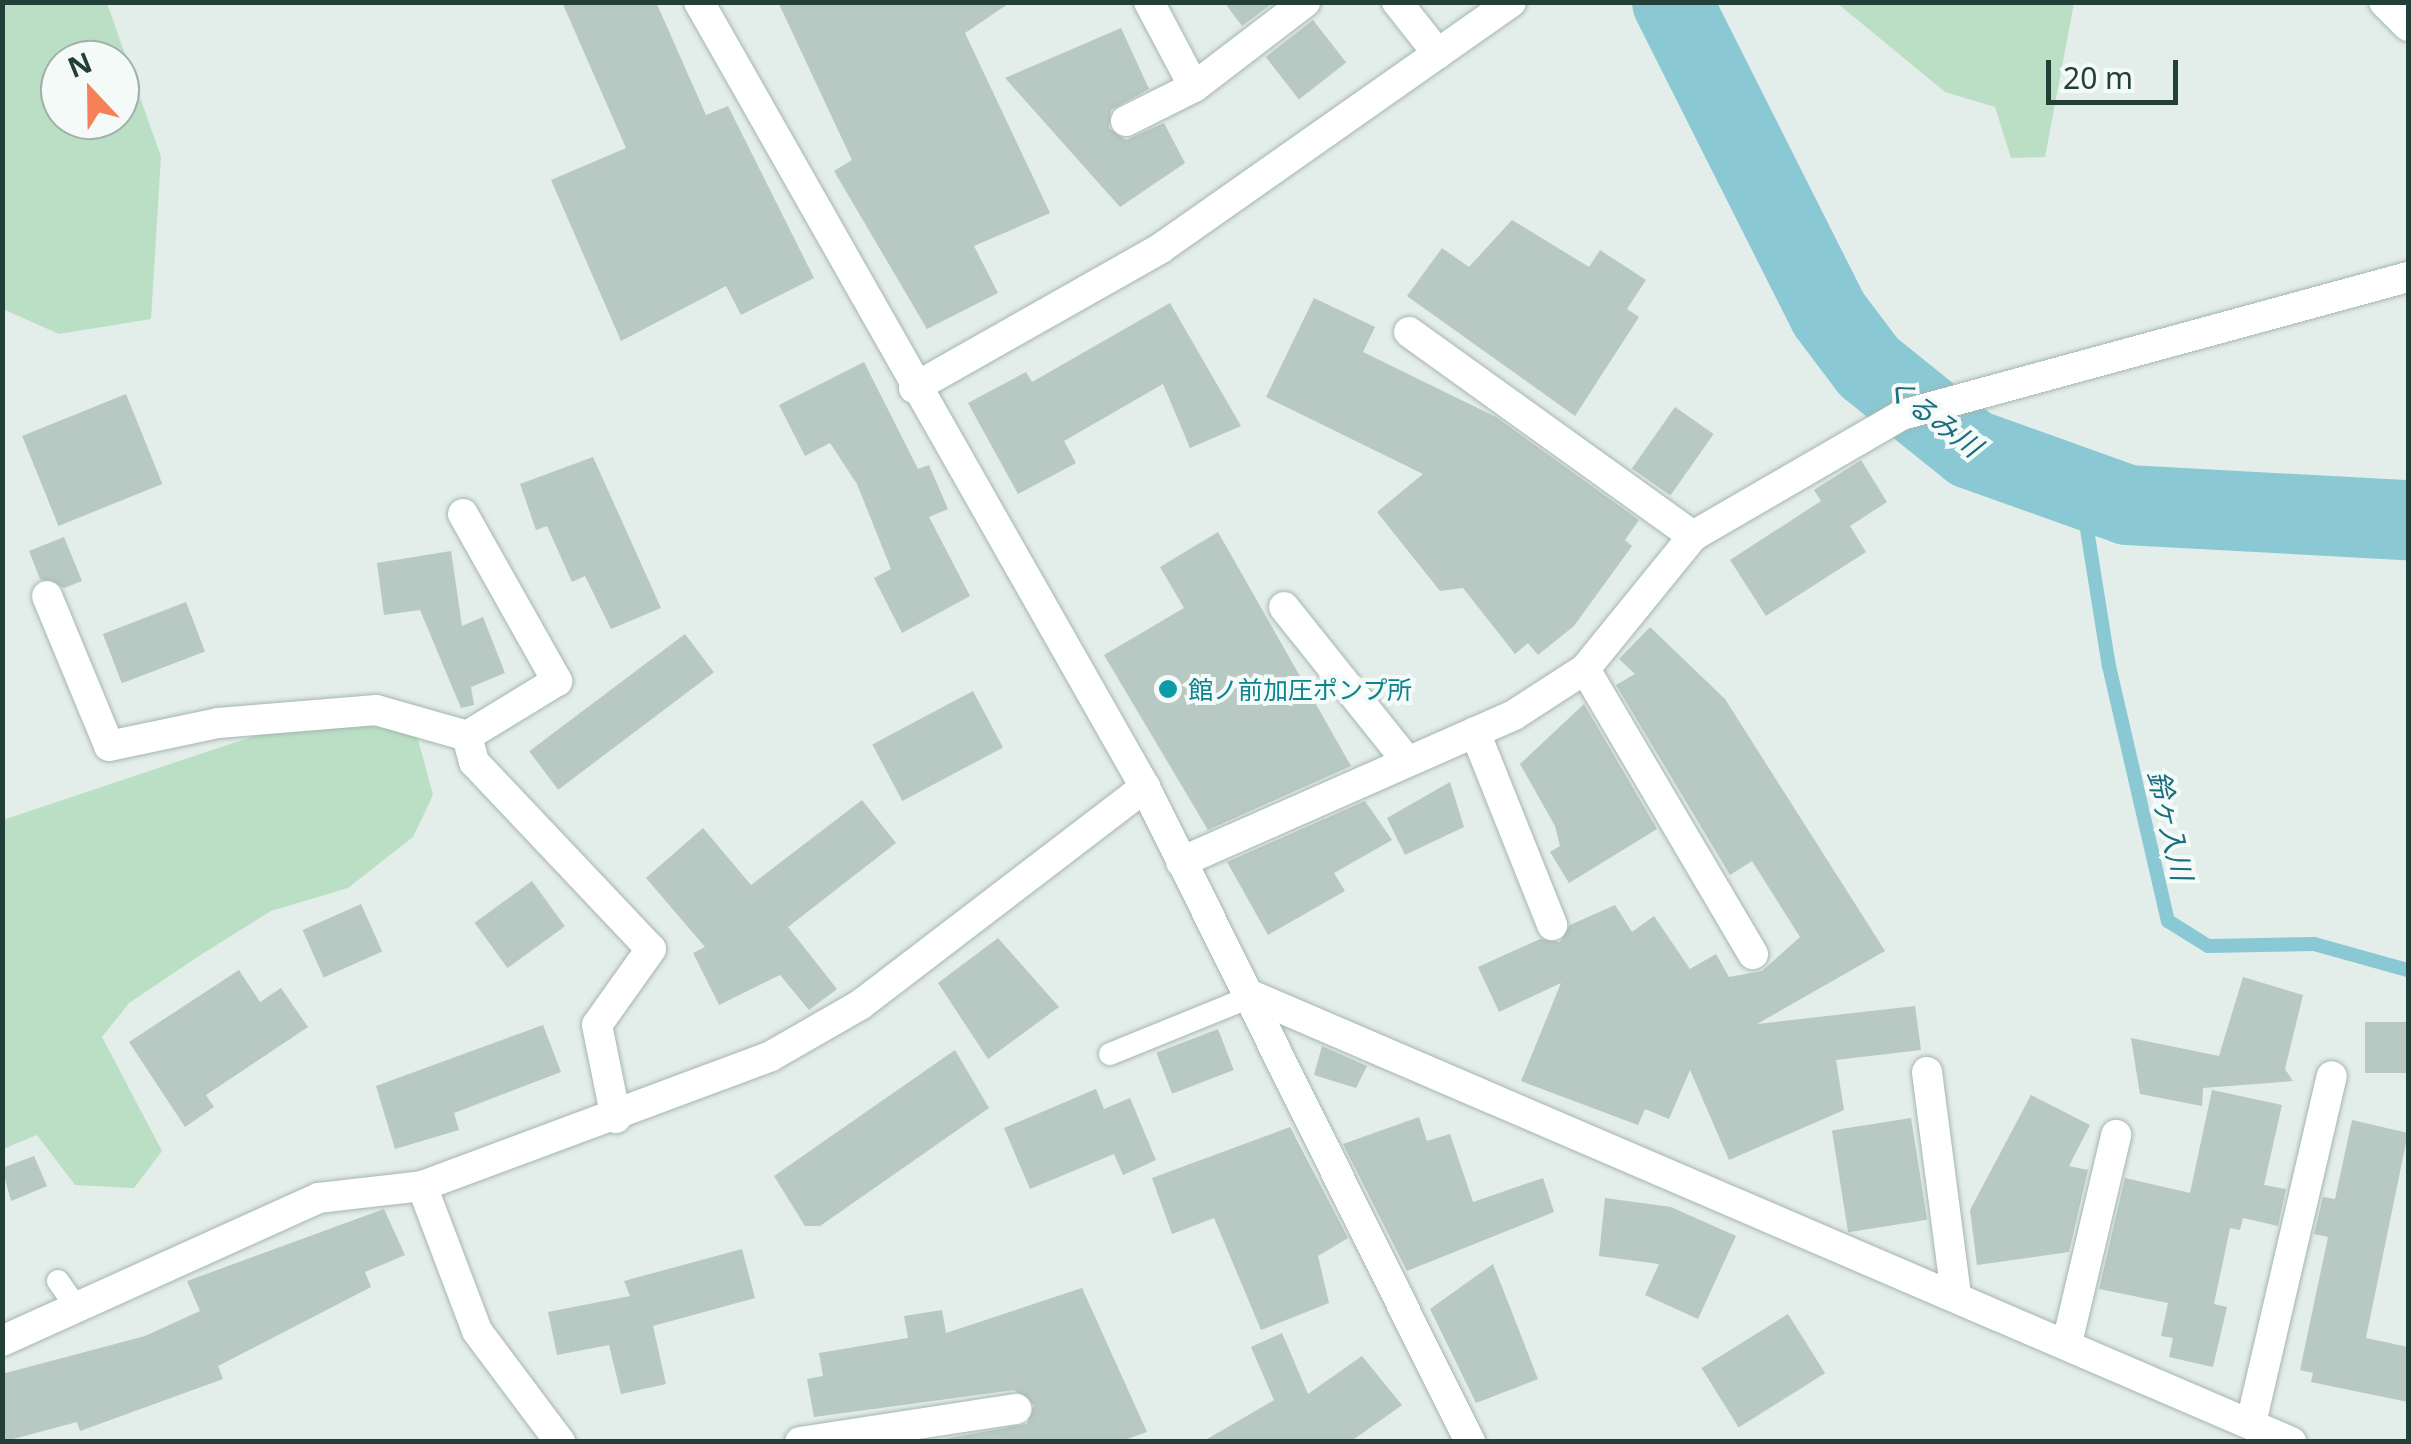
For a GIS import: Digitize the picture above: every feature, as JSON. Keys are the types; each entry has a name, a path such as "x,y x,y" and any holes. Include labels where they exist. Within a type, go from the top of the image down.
{"street":[{"path":"699,2 914,388 1146,787 1181,862 1253,996 1470,1442"},
{"path":"1148,2 1194,87"},
{"path":"1126,122 1194,87 1305,2"},
{"path":"1397,2 1438,54"},
{"path":"914,388 1161,248 1511,2"},
{"path":"2384,2 2408,26"},
{"path":"1181,862 1475,732 1586,670 1692,536 1902,414 2408,277"},
{"path":"1409,332 1692,536"},
{"path":"47,596 109,746 218,723 376,710 467,736 558,682 463,514"},
{"path":"1284,607 1408,761"},
{"path":"1586,670 1752,954"},
{"path":"1475,732 1552,925"},
{"path":"467,736 474,762 651,948 597,1025 616,1118"},
{"path":"2,1341 319,1198 422,1186 616,1118 771,1056 860,1005 1146,787"},
{"path":"1253,996 1956,1294 2291,1442"},
{"path":"1927,1072 1956,1294"},
{"path":"2251,1422 2332,1076"},
{"path":"2068,1343 2116,1135"},
{"path":"422,1186 477,1331 560,1442"},
{"path":"800,1442 1016,1408"}],"lane":[{"path":"1110,1054 1253,996"},
{"path":"58,1281 77,1308"}],"green space":[{"path":"3,2 107,3 120,40 40,40 40,140 140,140 140,97 161,157 151,319 59,334 3,309"},
{"path":"1837,3 2074,3 2045,157 2011,158 1995,107 1945,92"},
{"path":"308,718 416,732 433,795 413,837 348,888 271,911 129,1003 102,1037 162,1151 134,1188 75,1185 37,1135 3,1149 3,820"}],"building":[{"path":"562,2 656,2 706,115 728,106 814,278 741,315 726,286 621,341 551,180 626,148"},
{"path":"778,2 1011,2 965,33 1050,213 974,246 998,293 927,329 834,171 852,160"},
{"path":"1224,2 1274,2 1242,26"},
{"path":"1313,20 1346,63 1299,99 1266,57"},
{"path":"1121,28 1149,89 1111,110 1109,128 1126,140 1164,123 1185,163 1120,207 1005,78"},
{"path":"1512,220 1589,267 1600,250 1646,280 1627,309 1639,317 1575,416 1407,296 1442,248 1469,267"},
{"path":"1314,298 1375,327 1363,352 1496,417 1639,520 1625,540 1632,546 1574,626 1538,655 1528,643 1515,654 1463,588 1440,591 1377,512 1423,474 1266,397"},
{"path":"1170,303 1241,426 1190,448 1163,384 1064,441 1076,463 1018,494 968,403 1026,372 1032,382"},
{"path":"864,362 918,469 929,465 948,509 929,517 970,596 902,633 874,578 891,569 857,484 830,443 805,456 779,405"},
{"path":"126,394 162,484 58,526 22,436"},
{"path":"1675,407 1714,434 1670,495 1632,468"},
{"path":"593,457 661,608 611,629 585,576 572,582 547,526 536,530 520,484"},
{"path":"1861,460 1887,502 1850,526 1866,552 1766,616 1730,560 1821,501 1814,490"},
{"path":"1218,532 1351,766 1208,830 1104,655 1184,608 1160,567"},
{"path":"64,537 82,581 64,588 40,579 29,551"},
{"path":"451,551 462,626 483,617 505,673 471,687 474,705 461,708 420,610 384,615 377,563"},
{"path":"186,602 205,651 122,683 103,634"},
{"path":"1650,627 1725,699 1885,951 1757,1024 1915,1006 1921,1050 1836,1060 1844,1110 1729,1160 1690,1070 1669,1119 1645,1109 1638,1125 1521,1081 1561,983 1499,1012 1478,967 1540,939 1560,942 1570,925 1615,905 1632,932 1654,916 1690,969 1716,954 1729,977 1762,971 1800,937 1752,861 1730,875 1616,685 1635,674 1619,659"},
{"path":"685,634 714,672 558,790 529,751"},
{"path":"973,691 1003,748 902,801 872,745"},
{"path":"1584,704 1657,829 1569,883 1550,852 1560,846 1555,826 1520,764"},
{"path":"1450,782 1464,827 1405,855 1387,818"},
{"path":"862,800 896,843 788,927 837,989 809,1010 780,975 719,1005 693,953 705,947 646,878 703,828 751,885"},
{"path":"1365,801 1392,840 1334,873 1345,891 1268,935 1227,862"},
{"path":"532,881 565,926 507,968 475,923"},
{"path":"361,904 382,952 324,978 303,930"},
{"path":"998,938 1059,1007 988,1059 938,983"},
{"path":"239,970 260,1002 281,988 308,1027 206,1095 214,1107 185,1127 129,1042"},
{"path":"2243,977 2303,995 2285,1069 2293,1081 2203,1088 2202,1106 2140,1094 2131,1038 2219,1056"},
{"path":"2365,1022 2408,1022 2408,1073 2365,1073"},
{"path":"543,1025 561,1072 454,1113 459,1130 395,1149 376,1086"},
{"path":"1218,1029 1234,1070 1172,1094 1156,1053"},
{"path":"1322,1046 1367,1066 1356,1088 1314,1075"},
{"path":"955,1050 989,1108 820,1226 805,1226 774,1176"},
{"path":"1096,1089 1104,1109 1130,1098 1156,1160 1123,1175 1114,1154 1030,1189 1004,1128"},
{"path":"2212,1090 2282,1105 2264,1185 2286,1189 2278,1226 2243,1218 2240,1230 2230,1228 2214,1304 2227,1307 2213,1367 2169,1357 2173,1338 2161,1336 2168,1303 2099,1289 2125,1178 2190,1193"},
{"path":"2031,1095 2090,1125 2069,1166 2088,1170 2069,1252 1977,1265 1970,1210"},
{"path":"1419,1117 1427,1141 1450,1134 1473,1202 1543,1178 1554,1212 1407,1271 1343,1144"},
{"path":"1911,1118 1927,1220 1848,1232 1832,1131"},
{"path":"2352,1120 2408,1133 2366,1338 2408,1347 2408,1402 2311,1382 2313,1373 2300,1370 2328,1237 2314,1234 2323,1197 2335,1199"},
{"path":"1290,1127 1348,1238 1318,1256 1329,1303 1261,1330 1214,1218 1172,1234 1152,1178"},
{"path":"34,1156 47,1186 11,1201 2,1168"},
{"path":"1605,1198 1671,1207 1736,1236 1698,1319 1645,1295 1659,1264 1599,1256"},
{"path":"384,1209 405,1255 365,1272 371,1287 218,1366 223,1379 80,1431 77,1422 2,1442 2,1374 145,1336 200,1311 187,1281"},
{"path":"742,1249 755,1298 653,1326 666,1384 621,1394 609,1345 557,1355 548,1312 630,1296 624,1281"},
{"path":"1493,1264 1538,1379 1476,1403 1430,1309"},
{"path":"1082,1288 1147,1432 1119,1442 927,1442 1027,1424 1034,1405 1014,1390 814,1417 807,1379 823,1376 819,1353 908,1338 904,1316 942,1310 946,1333"},
{"path":"1788,1314 1825,1373 1739,1427 1701,1368"},
{"path":"1282,1333 1308,1394 1362,1356 1402,1405 1350,1442 1202,1442 1274,1400 1251,1347"}],"waterway":[{"name":"くるみ川","path":"1672,2 1829,314 1869,367 1971,449 2127,505 2408,520"},
{"name":"鈴ヶ入川","path":"2081,492 2109,666 2168,921 2208,946 2314,944 2408,970"}],"place":[{"name":"館ノ前加圧ポンプ所","path":"1168,689"}]}
